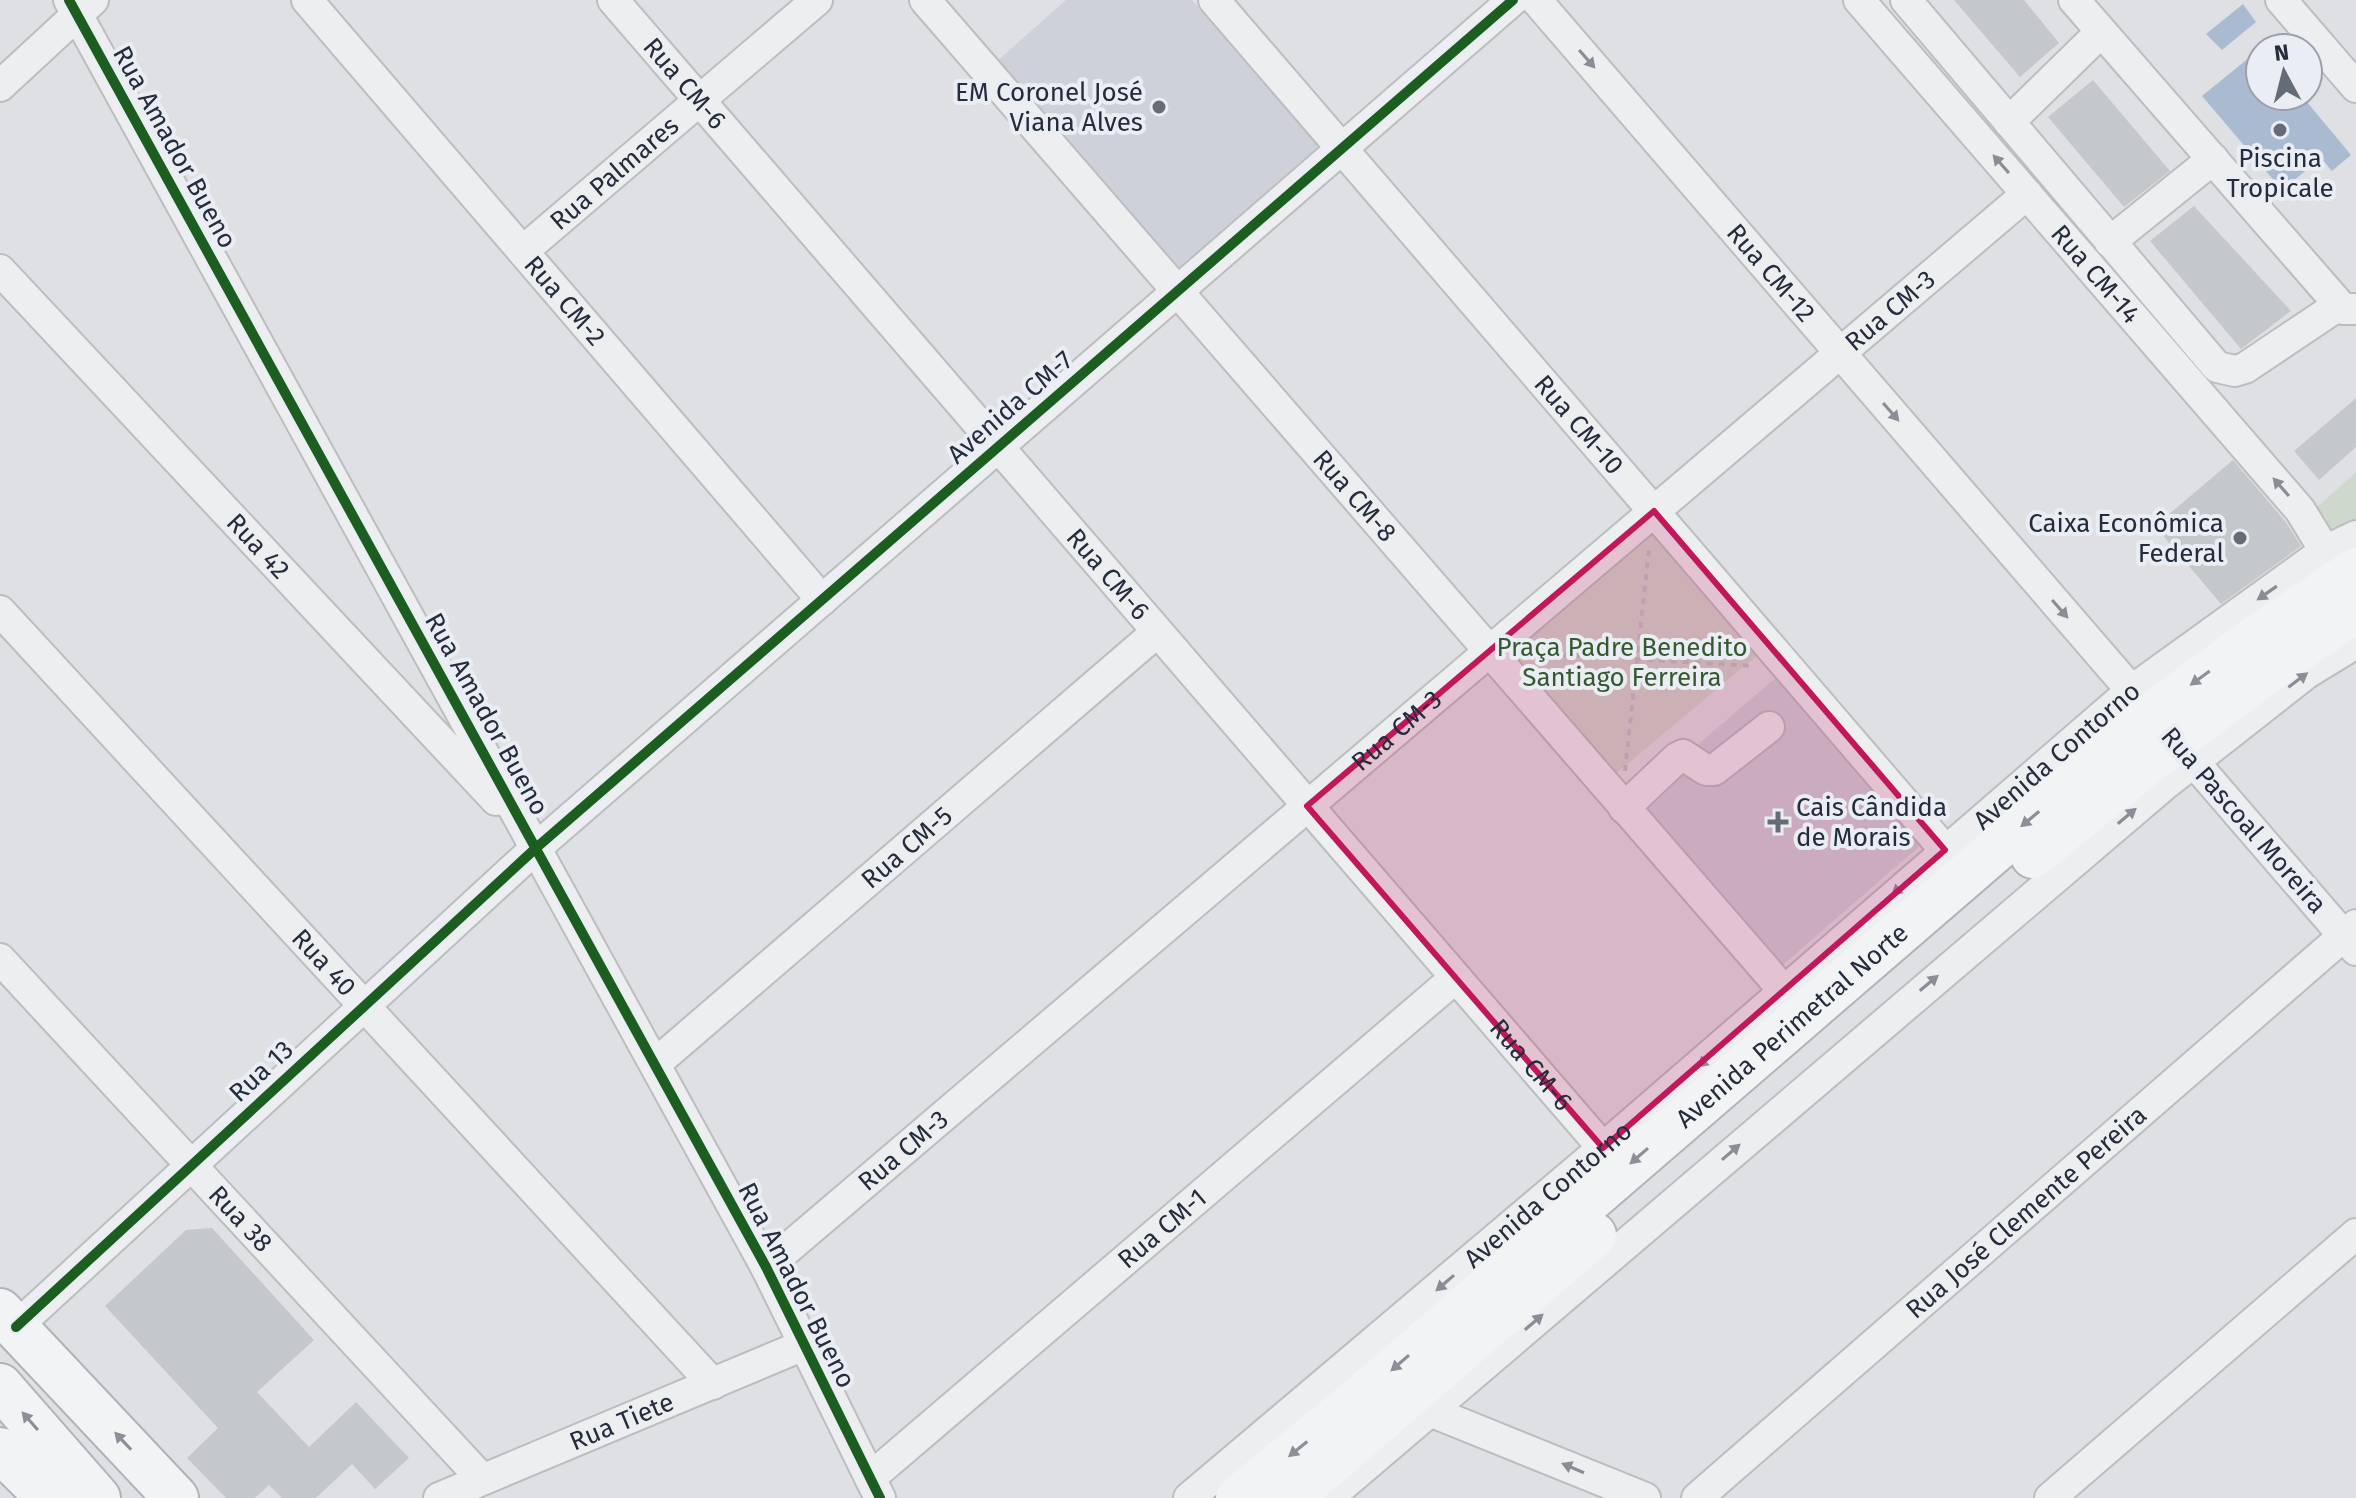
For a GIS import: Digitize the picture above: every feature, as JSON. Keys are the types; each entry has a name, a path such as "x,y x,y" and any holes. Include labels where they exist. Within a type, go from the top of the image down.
{"highway":[{"name":"Avenida Perimetral Norte","path":"1290,1498 1418,1406 2163,727 2340,560"},
{"name":"Avenida Perimetral Norte","path":"1238,1498 2163,727 2283,658 2356,611"},
{"path":"8,1319 176,1498"},
{"path":"0,1386 98,1498"},
{"path":"0,1450 49,1498"},
{"path":"0,1490 8,1498"}],"street":[{"name":"Rua CM-2","path":"307,0 822,600"},
{"name":"Rua CM-6","path":"613,0 1454,979 1603,1148"},
{"name":"Rua Palmares","path":"523,251 817,0"},
{"name":"Rua CM-8","path":"925,0 1785,992"},
{"name":"Rua CM-10","path":"1214,0 1945,850"},
{"name":"Avenida CM-7","path":"536,848 1513,0"},
{"name":"Rua CM-12","path":"1536,0 2163,727"},
{"name":"Rua CM-14","path":"1859,0 2340,560"},
{"path":"1906,0 2217,367 2235,371 2245,368 2348,306 2213,159 2074,0"},
{"path":"2281,0 2346,55 2356,87"},
{"path":"0,86 80,5"},
{"name":"Rua Amador Bueno","path":"80,5 520,820 766,1267 875,1488"},
{"path":"2009,122 2101,32"},
{"path":"2110,242 2213,159"},
{"name":"Rua CM-3","path":"766,1267 2027,194"},
{"name":"Rua 42","path":"0,270 477,779 520,820"},
{"path":"2340,560 2356,536"},
{"name":"Rua 40","path":"0,611 366,1004 713,1384"},
{"name":"Rua CM-5","path":"655,1064 1157,632"},
{"name":"Avenida Contorno","path":"1189,1498 1305,1403 1785,992 1945,850 2163,727 2307,673 2356,643"},
{"path":"1623,806 1677,758 1683,755 1706,770 1714,770 1769,727"},
{"name":"Avenida Contorno","path":"1328,1498 1418,1406 1466,1380 1864,1038 2163,727"},
{"name":"Rua Pascoal Moreira","path":"2163,727 2352,937"},
{"name":"Rua 13","path":"8,1319 192,1165 536,848"},
{"name":"Rua José Clemente Pereira","path":"1697,1498 2352,937"},
{"name":"Rua 38","path":"0,959 482,1479"},
{"name":"Rua CM-1","path":"875,1488 1454,979"},
{"path":"2050,1498 2356,1234"},
{"name":"Rua Tiete","path":"443,1497 804,1345"},
{"path":"1466,1380 1481,1430"},
{"path":"1305,1403 1358,1400 1418,1406 1645,1498"}],"path":[{"path":"1623,806 1654,511"},
{"path":"1489,651 1786,668"}],"highlighted area":[{"path":"1654,511 1945,850 1603,1148 1307,806"}],"shaded area":[{"name":"EM Coronel José Viana Alves","path":"1066,0 1192,0 1325,152 1179,277 995,63"},
{"name":"Cais Cândida de Morais","path":"1779,675 1923,843 1776,971 1633,800"}],"green space":[{"path":"2356,472 2356,536 2325,551 2313,511"},
{"name":"Praça Padre Benedito Santiago Ferreira","path":"1649,529 1762,651 1611,778 1507,655"}],"water":[{"path":"2243,4 2256,22 2222,50 2206,34"},
{"name":"Piscina Tropicale","path":"2244,62 2244,112 2315,112 2351,155 2332,171 2321,158 2282,190 2202,96"}],"building":[{"path":"1954,0 2024,0 2059,43 2020,77"},
{"path":"2093,80 2170,171 2124,207 2048,117"},
{"path":"2194,206 2291,311 2241,349 2150,241"},
{"path":"2356,398 2356,447 2319,480 2294,451"},
{"name":"Caixa Econômica Federal","path":"2233,460 2285,521 2301,546 2221,604 2155,526"},
{"path":"212,1228 314,1340 257,1392 309,1447 356,1402 409,1458 375,1489 352,1464 316,1498 282,1498 269,1485 255,1498 226,1498 187,1458 218,1428 105,1306 186,1230"}],"cycle path":[{"path":"69,0 766,1267 880,1498"},
{"path":"16,1327 536,848 1513,0"}],"place":[{"name":"EM Coronel José Viana Alves","path":"1159,107"},
{"name":"Piscina Tropicale","path":"2280,130"},
{"name":"Caixa Econômica Federal","path":"2240,538"},
{"name":"Cais Cândida de Morais","path":"1778,822"}]}
